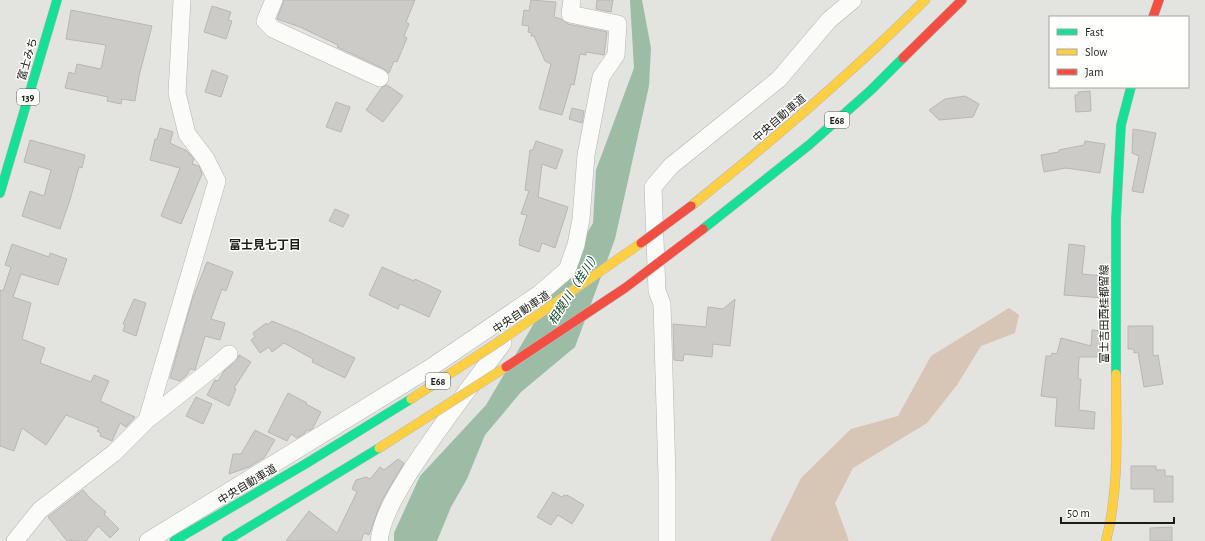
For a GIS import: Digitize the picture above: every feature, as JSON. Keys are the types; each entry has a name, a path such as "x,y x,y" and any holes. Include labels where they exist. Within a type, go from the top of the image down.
{"main road":[{"name":"富士みち","path":"0,193 57,0"},
{"name":"中央自動車道","path":"174,541 310,461 410,399 508,336 636,248 691,206 781,133 857,66 925,0"},
{"name":"E68","path":"226,541 346,469 448,405 625,288 703,230 809,145 871,90 962,0"},
{"path":"1153,16 1159,0"},
{"name":"富士吉田西桂都留線","path":"1106,541 1112,521 1115,490 1116,219 1120,140 1121,125 1131,88"}],"street":[{"path":"147,420 217,180 206,159 187,134 177,93 182,0"},
{"path":"274,0 265,21 273,29 380,78"},
{"path":"148,541 430,368 539,294 567,270 576,245 581,219 586,155 601,77 616,55 618,24 570,14 572,0"},
{"path":"667,541 667,477 662,304 657,291 653,187 671,166 779,79 829,20 853,0"},
{"path":"379,541 380,530 394,498 424,450 539,294"},
{"path":"15,541 40,510 114,453 147,420 229,354"}],"shaded area":[{"path":"1009,308 1019,315 1015,333 981,346 957,385 927,423 853,468 835,503 849,541 770,541 801,478 851,429 898,416 931,356"}],"water":[{"name":"相模川（桂川）","path":"630,0 642,0 651,48 649,86 615,239 575,347 521,392 485,435 467,479 451,507 437,541 394,541 394,533 420,476 486,405 593,223 596,170 634,68"}],"building":[{"path":"284,0 415,0 406,22 409,24 404,36 407,38 397,62 394,61 389,73 384,69 337,47 338,45 300,27 277,19"},
{"path":"531,0 556,2 554,17 561,19 568,24 607,32 604,55 586,52 586,55 580,54 574,85 571,84 562,115 539,109 551,64 545,61 534,36 531,36 532,33 528,32 529,26 522,25 524,10 529,11"},
{"path":"597,0 613,0 611,12 596,9"},
{"path":"212,6 231,12 228,20 232,21 226,39 204,32"},
{"path":"71,10 152,26 139,76 135,101 122,99 121,104 107,101 108,97 65,88 69,72 75,74 77,64 101,69 106,45 66,39"},
{"path":"212,70 228,76 221,97 205,92"},
{"path":"387,85 403,96 383,122 366,110 382,87"},
{"path":"1090,91 1091,111 1076,112 1075,95 1078,95 1078,92"},
{"path":"965,96 979,104 973,117 939,120 929,110 945,99"},
{"path":"336,102 350,107 341,132 326,127"},
{"path":"572,108 584,111 582,123 569,119"},
{"path":"160,128 173,132 170,143 187,151 194,159 192,164 199,166 202,174 181,224 161,216 180,168 150,160 155,139 157,139"},
{"path":"1133,129 1156,133 1143,193 1132,191 1139,156 1132,153"},
{"path":"30,140 85,155 82,168 79,167 60,229 22,216 30,191 44,196 51,170 24,162"},
{"path":"536,141 563,150 556,169 542,164 538,197 568,207 555,248 542,243 539,252 519,245 527,215 521,214 529,191 525,190 530,150 533,150"},
{"path":"1085,141 1105,144 1100,173 1066,168 1044,172 1041,155 1084,145"},
{"path":"335,209 349,215 343,227 329,221"},
{"path":"12,244 49,257 50,253 67,259 58,285 21,274 13,297 31,303 22,339 45,348 40,363 91,382 94,375 109,381 100,401 135,417 126,427 120,423 112,441 100,436 101,433 97,431 99,428 66,415 46,445 22,428 14,451 0,446 0,290 3,291 11,267 5,265"},
{"path":"1069,244 1085,246 1082,274 1103,276 1103,298 1064,295"},
{"path":"207,262 233,272 226,291 222,289 211,319 225,323 220,340 205,336 195,370 190,369 187,375 180,381 170,378 192,300"},
{"path":"382,267 414,281 415,279 441,291 429,317 400,304 398,309 369,295"},
{"path":"134,299 146,303 136,336 123,331 125,325 123,324"},
{"path":"735,299 730,346 713,344 712,357 684,354 683,361 674,360 673,324 706,327 708,307 723,309"},
{"path":"272,321 355,358 345,378 312,362 313,359 284,343 272,352 269,347 260,353 251,340 255,337 253,333 266,323 267,325"},
{"path":"1128,326 1153,326 1153,356 1158,355 1163,384 1144,387 1138,352 1134,353 1134,349 1128,349"},
{"path":"1092,330 1103,331 1103,357 1079,357 1078,379 1081,379 1079,410 1095,412 1094,429 1055,426 1057,398 1041,396 1046,356 1051,356 1052,353 1057,354 1061,338 1091,346"},
{"path":"239,355 251,362 234,388 236,389 229,406 207,395 215,380 218,381 224,371 236,361"},
{"path":"288,393 321,412 313,428 308,431 306,430 305,433 297,438 291,434 287,441 268,432"},
{"path":"196,397 212,404 203,424 186,416"},
{"path":"255,430 275,440 264,458 249,467 229,474 233,454 241,454"},
{"path":"398,459 404,463 381,502 369,535 364,533 361,541 286,541 309,511 337,533 357,492 352,489 356,480 366,477 370,479 380,467 384,470"},
{"path":"1131,466 1156,466 1156,470 1165,470 1165,476 1173,476 1173,502 1154,502 1154,489 1131,489"},
{"path":"83,490 106,512 104,514 119,529 110,538 98,526 86,541 67,541 48,517"},
{"path":"553,492 562,497 567,495 584,505 572,524 558,515 551,525 537,517"},
{"path":"1172,527 1172,541 1150,541 1150,528"}],"traffic: fast":[{"path":"0,193 57,0"},
{"path":"703,229 809,145 871,90 903,58"},
{"path":"1116,374 1116,219 1121,125 1131,88"},
{"path":"174,541 307,463 411,399"},
{"path":"226,541 379,448"}],"traffic: slow":[{"path":"691,206 840,81 925,0"},
{"path":"411,399 503,339 641,243"},
{"path":"379,448 506,367"},
{"path":"1106,541 1115,479 1117,437 1116,374"}],"traffic: jam":[{"path":"903,58 962,0"},
{"path":"1153,16 1159,0"},
{"path":"641,243 691,206"},
{"path":"506,367 625,288 703,229"}],"district":[{"name":"富士見七丁目","path":"265,245"}]}
